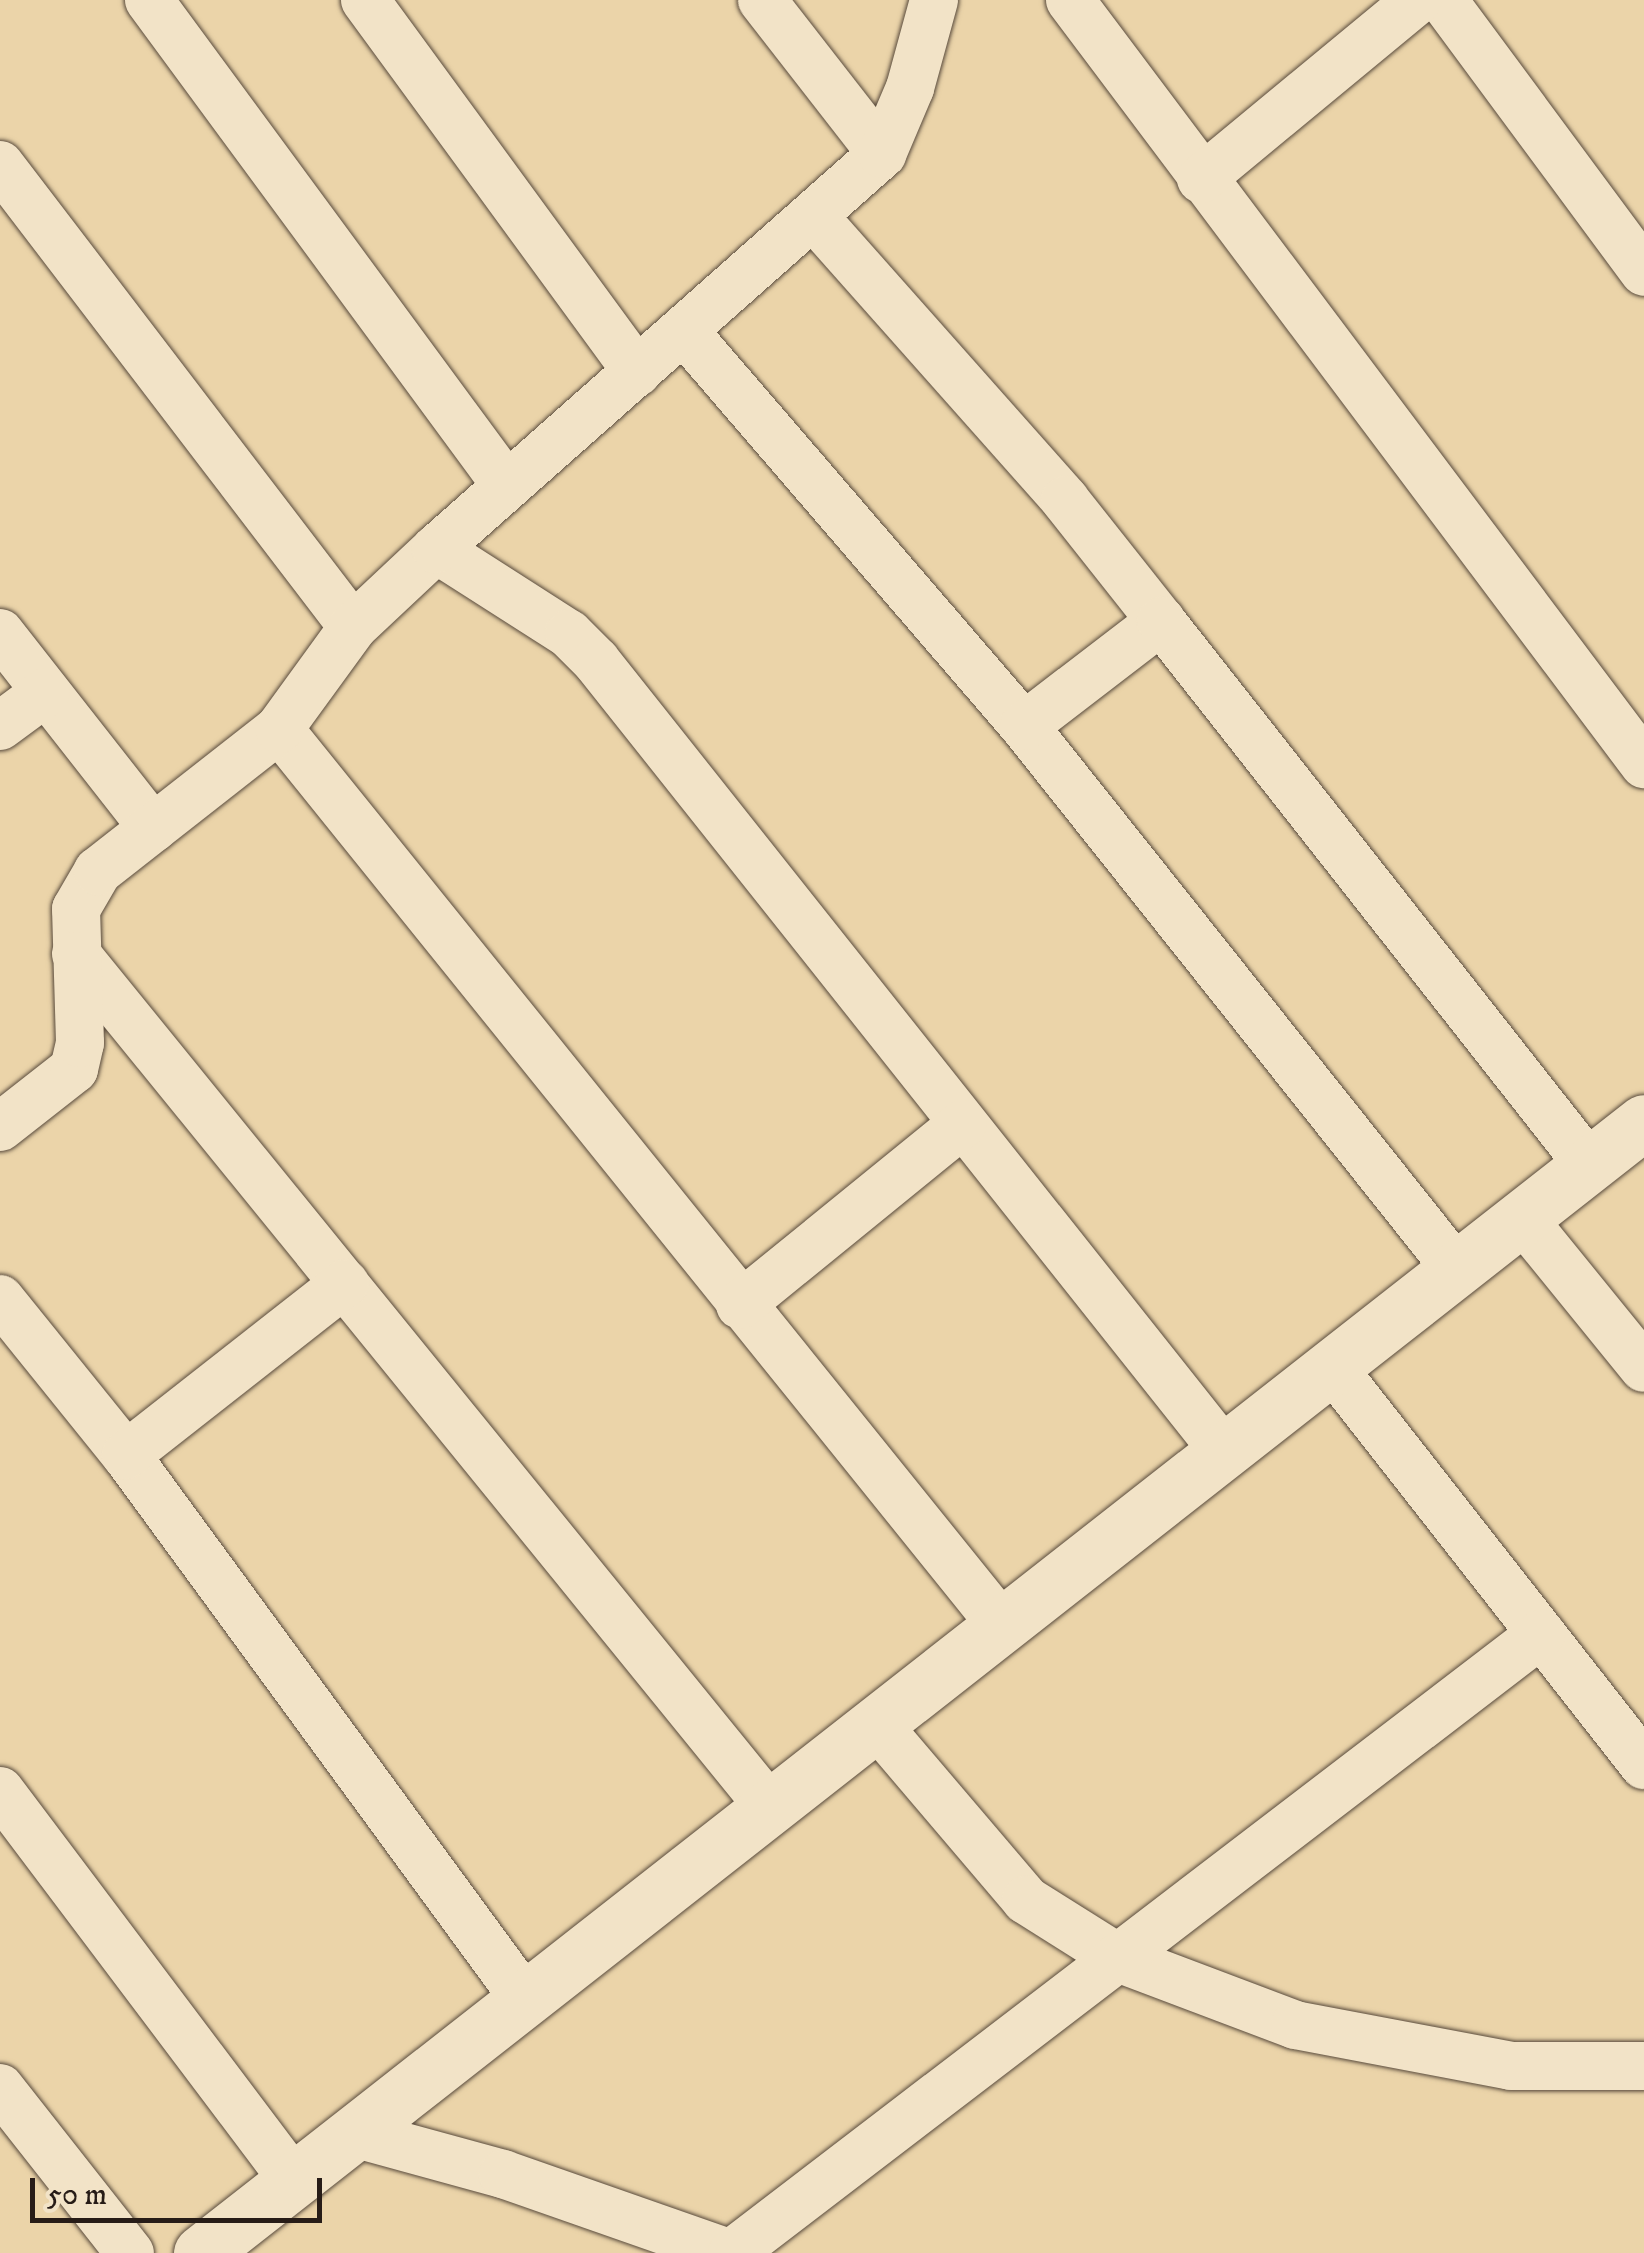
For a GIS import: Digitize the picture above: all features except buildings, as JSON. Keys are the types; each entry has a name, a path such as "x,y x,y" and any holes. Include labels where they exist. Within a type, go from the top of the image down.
{"main road":[{"path":"200,2253 1226,1454 1644,1122"}],"street":[{"path":"149,0 506,484"},
{"path":"364,0 636,372"},
{"path":"762,0 882,154"},
{"path":"0,1127 74,1069 80,1043 76,954 82,890 152,828 279,729 353,628 436,548 882,154 910,88 934,0"},
{"path":"1070,0 1644,764"},
{"path":"1201,179 1417,0"},
{"path":"1443,0 1644,272"},
{"path":"5,180 353,628"},
{"path":"814,218 1064,500 1589,1165"},
{"path":"684,331 1024,726 1457,1270"},
{"path":"436,548 569,634 596,661 1226,1454"},
{"path":"1024,726 1161,621"},
{"path":"0,633 152,828"},
{"path":"0,726 46,692"},
{"path":"279,729 1003,1627"},
{"path":"76,954 771,1809"},
{"path":"740,1305 964,1124"},
{"path":"1522,1218 1644,1368"},
{"path":"126,1454 345,1283"},
{"path":"0,1299 126,1454 526,2000"},
{"path":"1332,1367 1644,1765"},
{"path":"353,2133 503,2174 730,2253 1542,1634"},
{"path":"878,1726 1026,1900 1118,1958 1295,2024 1512,2066 1644,2066"},
{"path":"0,1791 294,2181"},
{"path":"0,2088 130,2253"}]}
